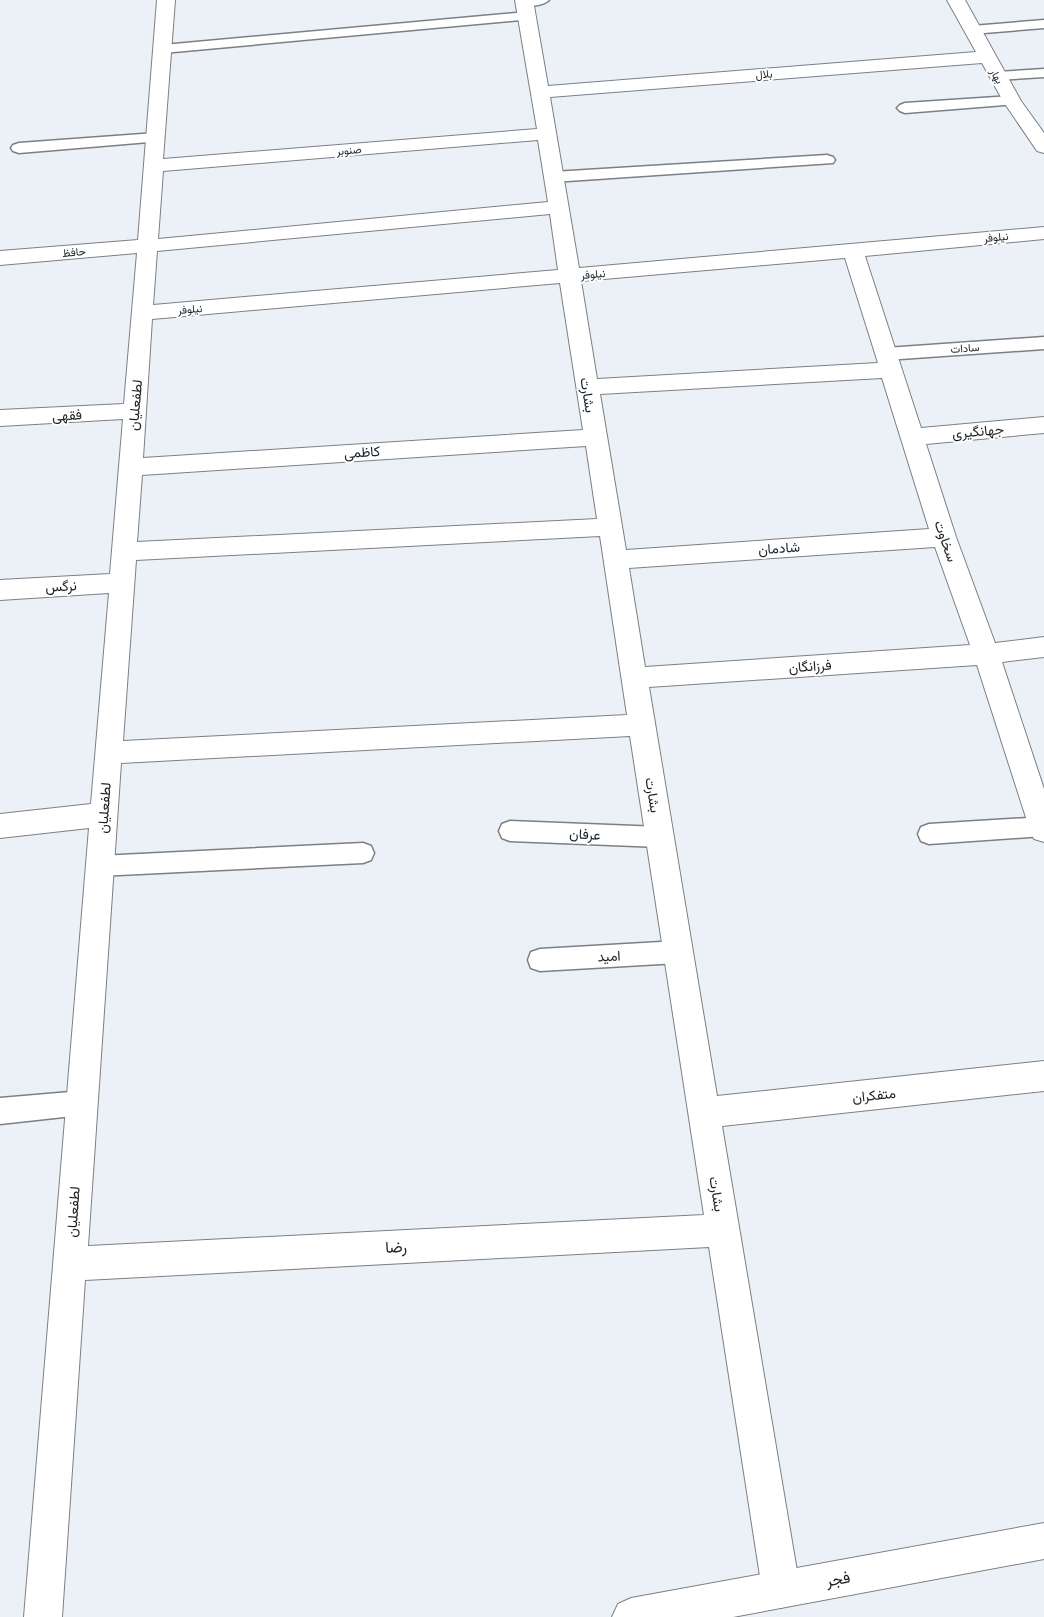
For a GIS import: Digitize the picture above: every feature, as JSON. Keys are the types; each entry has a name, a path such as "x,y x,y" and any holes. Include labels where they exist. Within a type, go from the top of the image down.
{"street":[{"name":"لطفعلیان","path":"43,1617 166,0"},
{"name":"بهار","path":"956,0 1012,101 1038,129 1044,147"},
{"name":"بشارت","path":"529,4 546,134 781,1589"},
{"name":"بلال","path":"540,92 987,57"},
{"name":"صنوبر","path":"153,166 546,134"},
{"name":"حافظ","path":"0,258 558,207"},
{"name":"نیلوفر","path":"142,313 1044,233"},
{"name":"سخاوت","path":"853,251 944,537 986,654 1043,828"},
{"path":"587,388 888,362"},
{"name":"فقهی","path":"0,418 134,411"},
{"name":"جهانگیری","path":"912,436 1044,425"},
{"name":"کاظمی","path":"130,467 595,438"},
{"path":"123,552 609,527"},
{"name":"شادمان","path":"614,560 944,537"},
{"name":"نرگس","path":"0,590 121,583"},
{"name":"فرزانگان","path":"634,678 986,654 1044,647"},
{"path":"108,753 641,725"},
{"path":"0,826 103,816"},
{"name":"متفکران","path":"704,1113 1044,1076"},
{"name":"رضا","path":"69,1264 723,1230"},
{"name":"فجر","path":"631,1617 1044,1541"}],"lane":[{"path":"163,49 529,4"},
{"path":"972,30 1044,24"},
{"path":"997,76 1044,73"},
{"path":"905,108 1012,101"},
{"path":"19,148 156,138"},
{"path":"553,177 827,160"},
{"name":"سادات","path":"888,362 1044,343"},
{"path":"929,834 1043,828"},
{"name":"عرفان","path":"510,830 660,837"},
{"path":"99,866 363,853"},
{"name":"امید","path":"540,960 678,952"},
{"path":"0,1110 82,1103"}]}
